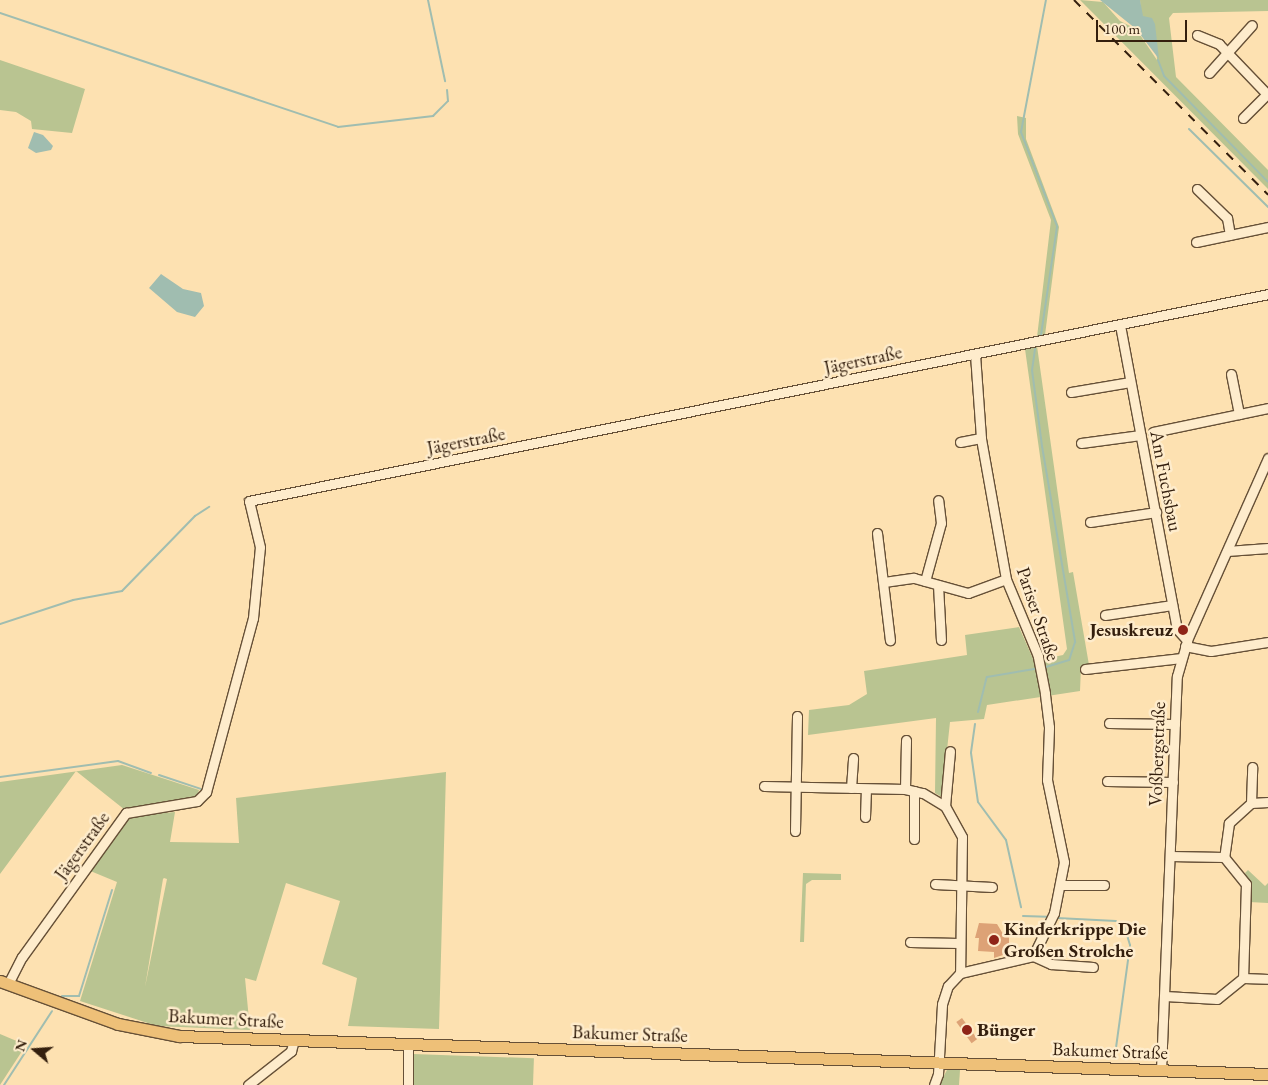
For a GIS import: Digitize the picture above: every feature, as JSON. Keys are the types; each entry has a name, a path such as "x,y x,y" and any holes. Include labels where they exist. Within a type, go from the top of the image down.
{"main road":[{"name":"Bakumer Straße","path":"4,982 148,1032 294,1040 939,1060 1268,1074"}],"street":[{"path":"1209,73 1252,25"},
{"path":"1197,35 1218,44 1268,94 1243,118"},
{"path":"1197,189 1227,218 1230,235"},
{"path":"1196,242 1268,227"},
{"name":"Jägerstraße","path":"4,982 126,813 197,801 206,792 253,618 260,547 249,502 1268,294"},
{"name":"Am Fuchsbau","path":"1120,325 1156,512 1176,629 1186,643"},
{"name":"Pariser Straße","path":"975,354 981,438 1006,580 1033,640 1045,693 1049,727 1047,780 1063,848 1062,885 1054,912 1033,956"},
{"path":"1231,374 1239,414"},
{"path":"1071,392 1130,382"},
{"path":"1153,432 1268,408"},
{"path":"1081,443 1140,435"},
{"path":"960,442 981,438"},
{"name":"Voßbergstraße","path":"1162,1070 1175,724 1181,658 1268,458"},
{"path":"925,581 941,523 938,500"},
{"path":"1090,522 1156,512"},
{"path":"877,534 890,640"},
{"path":"1227,551 1268,548"},
{"path":"884,582 925,581 968,593 1006,580"},
{"path":"938,585 941,640"},
{"path":"1105,615 1172,605"},
{"path":"1186,643 1211,651 1268,642"},
{"path":"1085,669 1181,658"},
{"path":"795,830 797,716"},
{"path":"1109,722 1175,724"},
{"path":"906,740 914,839"},
{"path":"944,806 950,750"},
{"path":"851,788 853,758"},
{"path":"1251,803 1252,767"},
{"path":"1107,781 1173,782"},
{"path":"764,786 910,790 944,806 962,837 960,973 944,994 939,1060 934,1085"},
{"path":"866,788 866,817"},
{"path":"1243,978 1246,884 1224,857 1227,827 1251,803 1268,802"},
{"path":"1170,856 1224,857"},
{"path":"935,884 992,887"},
{"path":"1062,885 1104,884"},
{"path":"910,942 959,943"},
{"path":"960,973 1033,956 1051,964 1093,967"},
{"path":"1165,996 1218,999 1243,978 1268,979"},
{"path":"248,1085 291,1051 294,1040"},
{"path":"408,1044 408,1085"}],"green space":[{"path":"1080,0 1103,2 1120,21 1136,29 1157,60 1155,32 1141,14 1140,0 1268,0 1268,11 1173,13 1169,18 1176,77 1268,170 1268,189"},
{"path":"0,60 85,89 72,133 32,129 31,121 16,112 0,110"},
{"path":"1017,116 1026,118 1026,139 1059,227 1045,335 1037,337 1051,220 1018,134"},
{"path":"1037,346 1069,573 1073,572 1089,665 1081,667 1080,691 987,705 984,719 950,722 942,797 935,793 936,718 808,735 809,710 849,705 867,694 864,671 967,655 965,635 1019,627 1034,661 1063,655 1067,649 1025,349"},
{"path":"122,765 199,790 197,796 125,810 76,771"},
{"path":"76,771 0,874 0,782"},
{"path":"446,772 439,1029 348,1026 357,978 322,964 340,901 286,883 256,981 245,978 250,1030 157,1026 80,1001 117,882 88,870 130,816 175,812 170,842 239,843 236,798","holes":["163,879 167,879 145,987"]},
{"path":"1248,870 1265,886 1268,883 1268,903 1249,902 1249,883 1245,873"},
{"path":"803,873 841,874 841,880 812,880 806,884 804,942 800,942"},
{"path":"0,1034 26,1045 0,1085"},
{"path":"413,1054 534,1058 533,1085 412,1085"},
{"path":"947,1070 960,1070 959,1085 939,1085"}],"shaded area":[{"path":"1100,0 1140,0 1143,16 1152,18 1155,24 1159,59 1136,29"},
{"path":"34,132 43,135 53,146 51,150 36,153 28,148"},
{"path":"161,274 183,289 201,293 204,306 195,317 177,312 149,288"}],"building":[{"name":"Kinderkrippe Die Großen Strolche","path":"979,923 997,924 1003,934 1009,934 1009,953 994,958 994,952 978,951 979,938 975,938"},
{"name":"Bünger","path":"962,1018 977,1039 972,1043 956,1022"}],"waterway":[{"path":"428,0 445,81"},
{"path":"1041,335 1057,226 1021,132 1046,0"},
{"path":"0,13 338,127 433,116 448,101 447,90"},
{"path":"1158,60 1164,76 1268,182"},
{"path":"1189,129 1268,207"},
{"path":"1035,349 1032,370 1042,446 1075,642 1069,660 1046,667"},
{"path":"0,624 73,600 122,591 195,516 209,507"},
{"path":"978,712 987,677 1034,669"},
{"path":"975,724 971,753 978,802 1006,840 1021,907"},
{"path":"0,777 118,761 151,773"},
{"path":"159,775 201,789"},
{"path":"62,996 79,996 112,890"},
{"path":"1023,916 1047,917"},
{"path":"1057,918 1116,921"},
{"path":"1115,1055 1130,945 1123,922"},
{"path":"4,1085 52,1011"}],"railway":[{"path":"1074,0 1268,195"}],"place":[{"name":"Jesuskreuz","path":"1183,630"},
{"name":"Kinderkrippe Die Großen Strolche","path":"994,940"},
{"name":"Bünger","path":"967,1030"}]}
